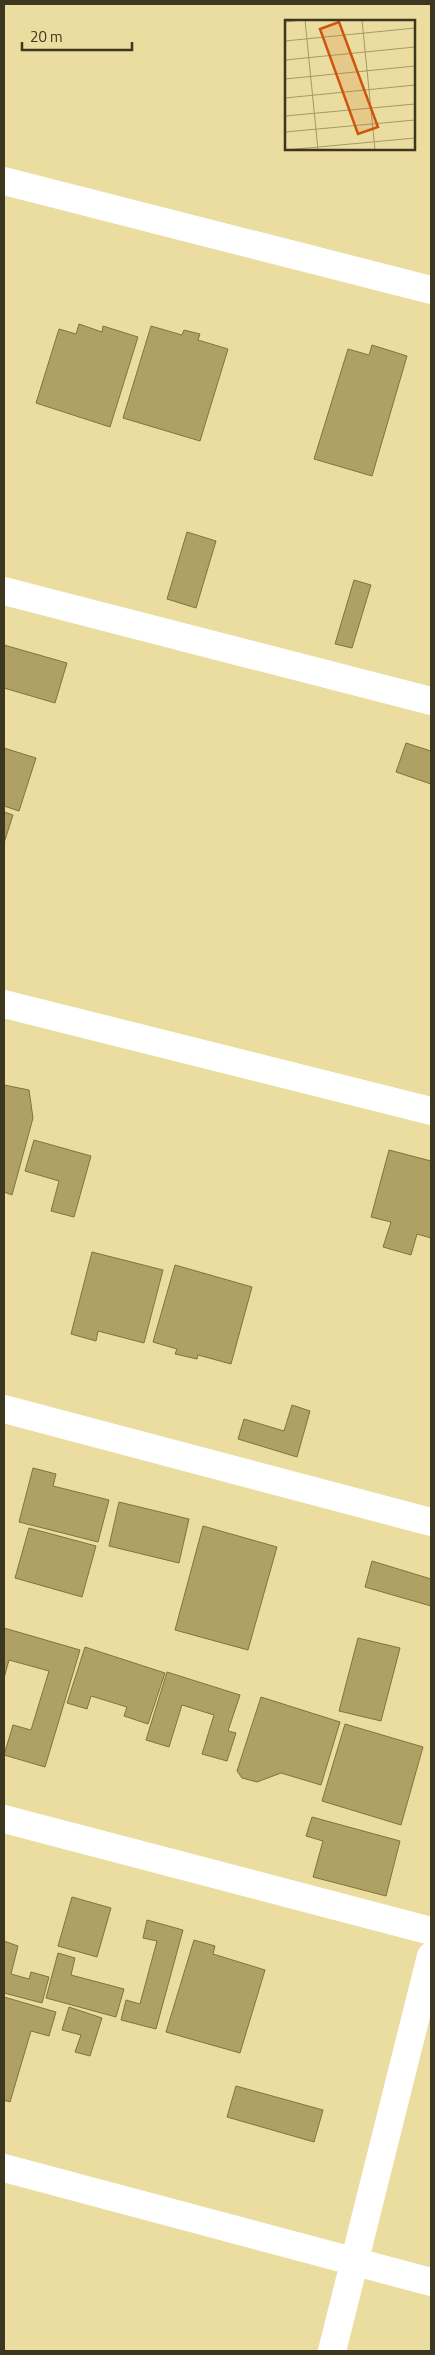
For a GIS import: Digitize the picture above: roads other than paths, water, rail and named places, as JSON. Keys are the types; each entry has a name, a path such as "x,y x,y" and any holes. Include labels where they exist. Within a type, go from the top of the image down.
{"street":[{"path":"4,181 431,290"},
{"path":"4,591 431,701"},
{"path":"4,1004 431,1112"},
{"path":"4,1409 431,1522"},
{"path":"4,1818 431,1931"},
{"path":"332,2351 431,1956"},
{"path":"4,2168 431,2282"}]}
